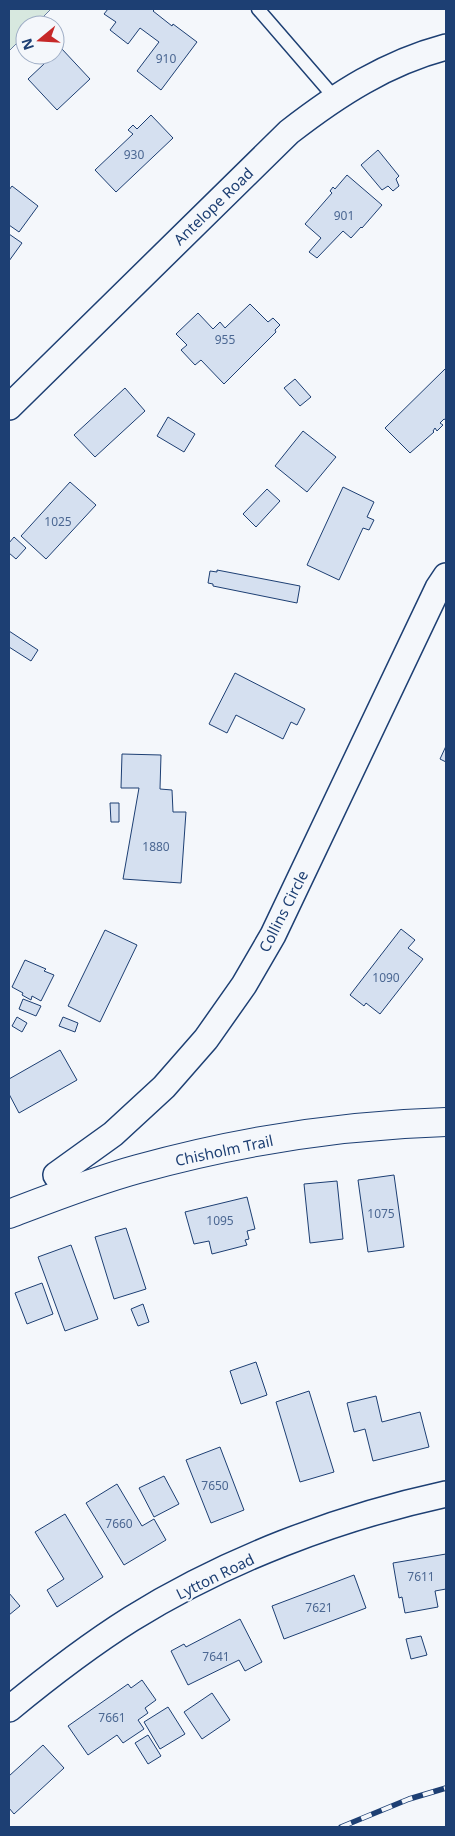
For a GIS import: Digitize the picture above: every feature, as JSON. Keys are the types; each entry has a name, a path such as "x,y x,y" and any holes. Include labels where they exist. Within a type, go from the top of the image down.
{"street":[{"name":"Antelope Road","path":"9,407 289,132 335,98 373,75 426,52 446,47"},
{"name":"Collins Circle","path":"68,1191 56,1175 113,1134 164,1087 206,1039 244,985 273,935 438,588 446,576"},
{"name":"Chisholm Trail","path":"9,1214 68,1191 137,1169 220,1149 311,1132 403,1123 446,1122"},
{"name":"Lytton Road","path":"9,1709 57,1669 131,1619 200,1581 281,1544 361,1516 446,1494"}],"lane":[{"path":"258,9 335,98"}],"shaded area":[{"path":"9,9 51,9 45,15 15,15 15,45 9,51"}],"building":[{"path":"108,9 152,9 172,26 173,24 197,42 161,90 137,71 159,42 140,28 128,44 110,30 116,22 104,14"},
{"path":"65,52 90,79 57,110 28,79 43,65 65,65"},
{"path":"151,115 173,138 116,192 95,170 133,134 128,130 133,125 137,129"},
{"path":"378,150 399,176 396,179 399,186 393,191 388,186 382,190 361,165"},
{"path":"347,175 382,205 351,238 343,231 317,258 309,252 321,238 305,224 332,193 330,191 333,187 335,189"},
{"path":"12,186 38,206 19,232 9,225 9,190"},
{"path":"9,234 22,243 9,261"},
{"path":"250,304 268,322 273,318 280,325 275,330 276,332 224,384 201,360 195,365 181,350 187,345 176,334 198,313 213,329 220,322 225,328"},
{"path":"446,368 446,420 444,419 440,423 443,425 437,431 435,428 434,432 410,453 385,428"},
{"path":"295,379 311,397 300,406 284,388"},
{"path":"125,388 145,411 95,457 74,435"},
{"path":"168,417 195,434 184,452 157,436"},
{"path":"303,431 336,457 307,492 275,466"},
{"path":"70,482 96,505 46,559 21,536"},
{"path":"343,487 374,502 367,517 374,520 369,530 363,528 339,580 307,565"},
{"path":"267,489 280,501 256,527 243,514"},
{"path":"14,537 26,548 16,559 9,553 9,543"},
{"path":"217,570 300,586 297,603 213,586 213,584 208,583 210,571 217,572"},
{"path":"9,631 38,650 31,661 9,647"},
{"path":"235,673 305,709 297,725 291,722 283,739 236,715 227,733 209,724"},
{"path":"446,746 446,762 440,759"},
{"path":"122,754 161,755 160,789 172,790 173,812 186,812 181,883 123,879 139,788 121,788"},
{"path":"110,803 119,803 119,822 111,822"},
{"path":"401,929 415,940 408,948 423,959 380,1014 366,1003 364,1006 350,995"},
{"path":"105,930 137,945 100,1022 68,1006"},
{"path":"25,960 46,969 44,971 54,975 41,1001 32,996 31,1000 12,987"},
{"path":"23,999 41,1006 36,1016 19,1009"},
{"path":"17,1017 27,1023 22,1032 12,1026"},
{"path":"63,1017 78,1023 75,1032 59,1026"},
{"path":"60,1050 77,1080 19,1113 9,1094 9,1079"},
{"path":"394,1175 404,1247 368,1252 358,1180"},
{"path":"337,1181 343,1239 310,1243 304,1184"},
{"path":"247,1197 255,1229 247,1231 249,1239 245,1240 247,1245 212,1254 209,1241 194,1244 185,1212"},
{"path":"126,1228 146,1289 114,1299 95,1237"},
{"path":"71,1245 98,1319 65,1331 38,1257"},
{"path":"42,1283 53,1314 27,1324 15,1293"},
{"path":"143,1304 149,1322 138,1326 131,1309"},
{"path":"256,1362 267,1395 241,1404 230,1371"},
{"path":"309,1391 334,1472 300,1482 276,1402"},
{"path":"376,1396 382,1422 420,1412 429,1447 373,1461 365,1429 354,1432 347,1403"},
{"path":"220,1447 244,1510 211,1523 186,1460"},
{"path":"164,1476 179,1504 154,1517 139,1488"},
{"path":"117,1484 142,1526 154,1519 166,1540 124,1565 86,1503"},
{"path":"65,1514 103,1577 57,1607 47,1590 64,1579 35,1532"},
{"path":"446,1554 446,1589 435,1591 438,1607 405,1613 402,1597 399,1598 393,1563"},
{"path":"354,1575 366,1608 284,1639 272,1606"},
{"path":"9,1593 20,1606 9,1615"},
{"path":"240,1619 262,1662 245,1671 239,1660 188,1685 171,1651 184,1644 186,1647"},
{"path":"421,1636 427,1655 411,1659 406,1639"},
{"path":"142,1680 156,1700 145,1708 148,1713 138,1720 144,1729 123,1743 117,1735 88,1755 68,1726 128,1684 131,1688"},
{"path":"212,1693 230,1720 202,1739 184,1712"},
{"path":"168,1707 185,1734 160,1749 144,1722"},
{"path":"148,1735 161,1756 148,1764 135,1743"},
{"path":"43,1745 64,1768 14,1814 9,1808 9,1776"}],"railway":[{"path":"341,1827 409,1799 446,1788"}]}
